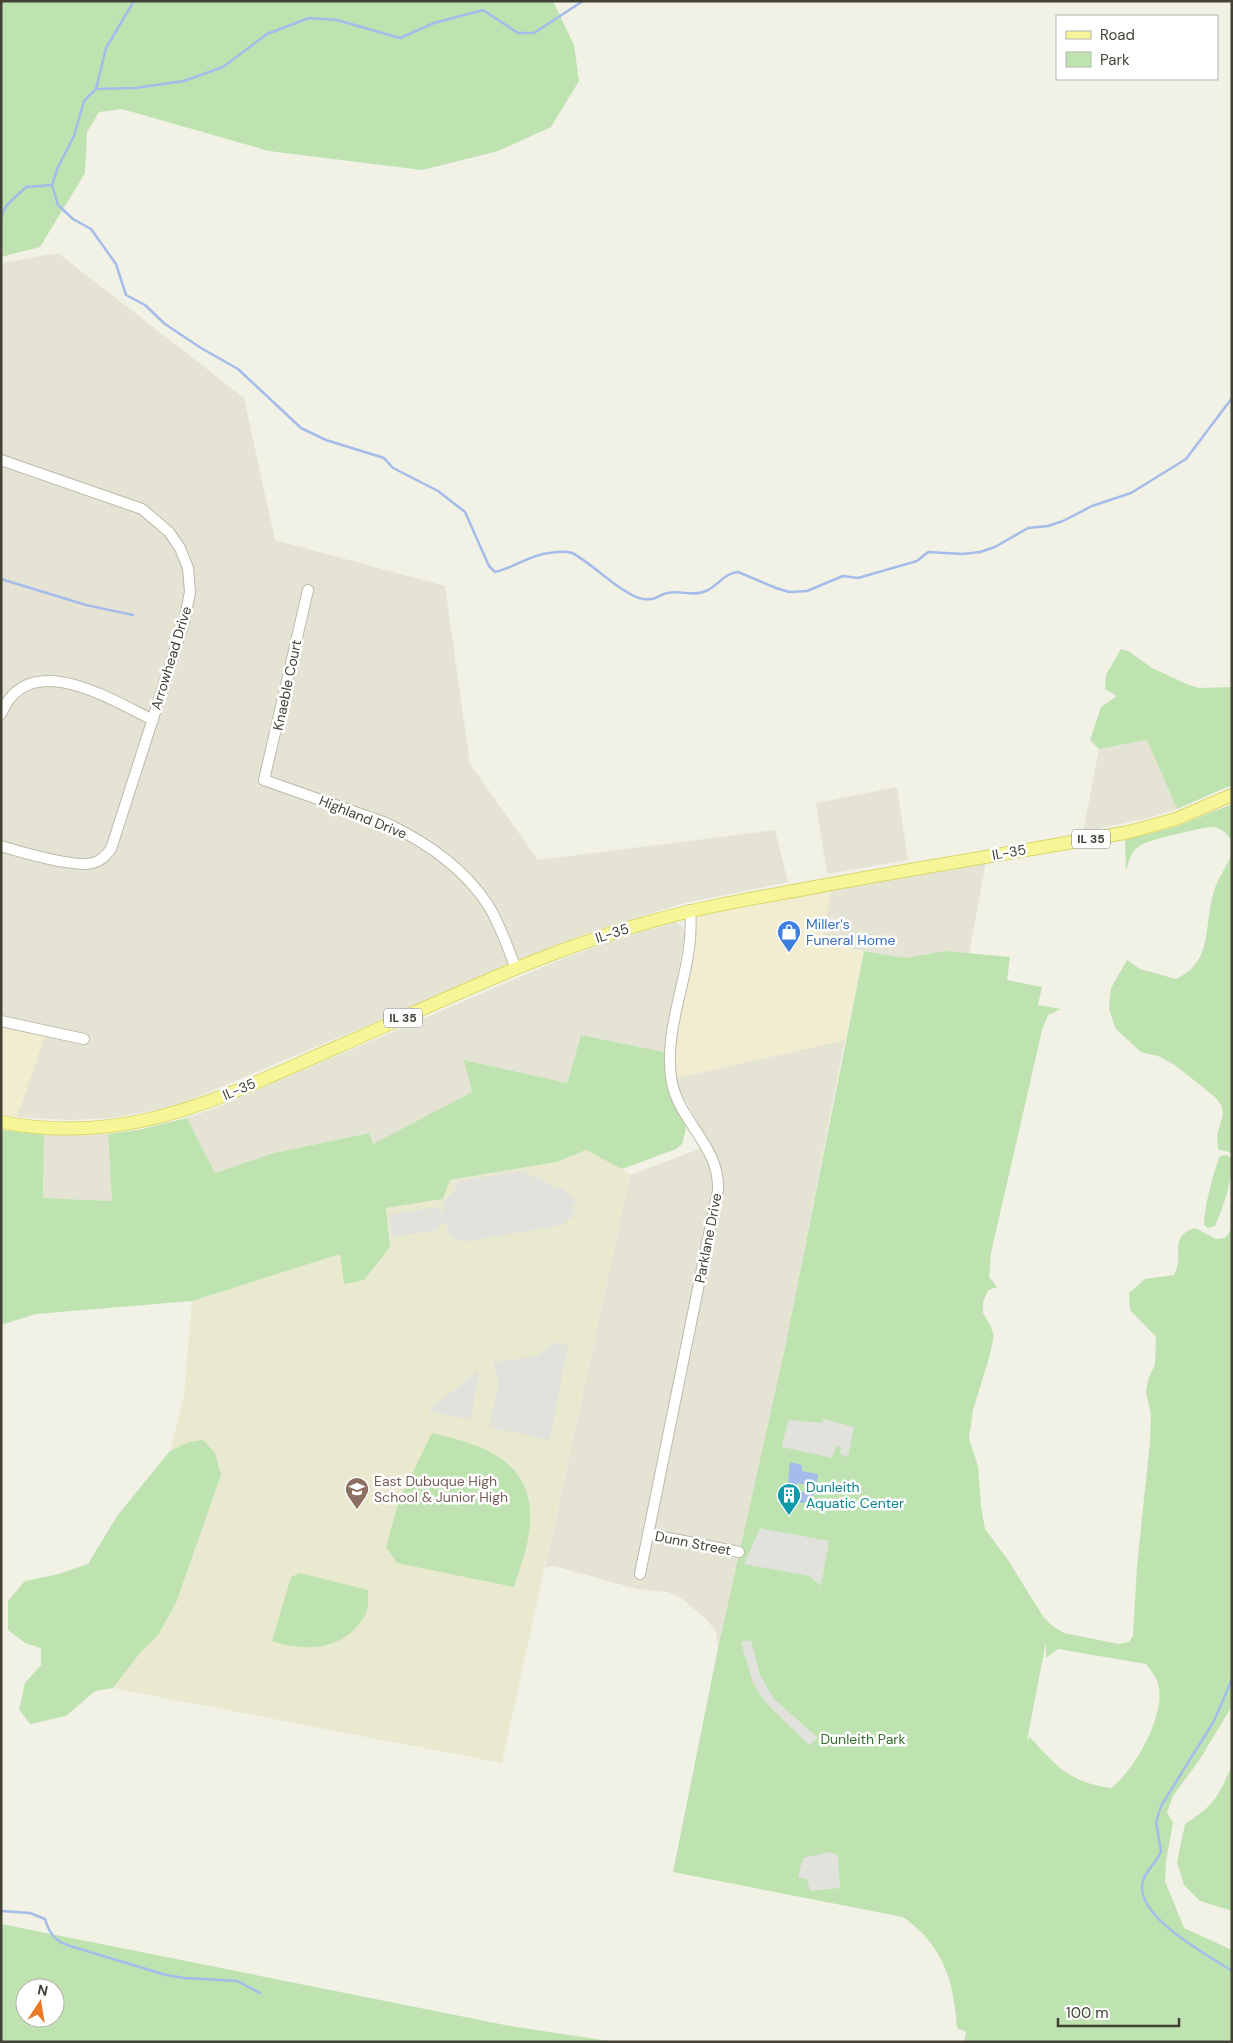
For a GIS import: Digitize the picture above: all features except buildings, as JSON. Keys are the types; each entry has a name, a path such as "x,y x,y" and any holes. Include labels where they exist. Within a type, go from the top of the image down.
{"main road":[{"name":"IL-35","path":"7,1123 82,1128 119,1126 170,1115 238,1090 516,969 611,933 690,910 1129,832 1176,819 1232,794"}],"street":[{"name":"Arrowhead Drive","path":"1,460 142,510 169,532 180,548 188,568 190,592 184,622 111,849 94,863 77,864 1,846"},
{"name":"Knaeble Court","path":"264,780 277,733 308,590"},
{"path":"1,714 17,689 26,684 45,680 70,684 88,690 152,720"},
{"name":"Highland Drive","path":"264,780 386,823 404,832 449,862 473,885 489,907 516,969"},
{"name":"Parklane Drive","path":"640,1574 718,1190 717,1171 714,1160 680,1101 673,1086 670,1069 672,1036 692,934 690,910"},
{"path":"1,1021 84,1039"},
{"name":"Dunn Street","path":"648,1534 739,1552"}],"shaded area":[{"path":"58,253 244,398 275,540 445,586 470,764 538,860 775,830 788,882 685,903 584,934 183,1103 157,1110 110,1118 69,1120 17,1117 48,1026 1,1016 1,263"},
{"path":"1147,740 1177,809 1148,818 1083,832 1099,749"},
{"path":"897,787 908,860 827,874 816,803"},
{"path":"986,862 969,954 946,951 905,958 821,943 831,891"},
{"path":"831,891 821,943 864,951 845,1040 676,1078 673,1064 676,1034 697,920 700,916"},
{"path":"675,922 682,926 685,933 664,1052 581,1035 567,1083 465,1060 473,1092 373,1144 368,1133 274,1153 215,1173 187,1118 218,1107 552,963 608,942"},
{"path":"1,1016 48,1026 17,1117 1,1114"},
{"path":"845,1040 784,1352 718,1648 716,1632 706,1619 681,1598 668,1592 637,1589 554,1566 545,1568 630,1175 710,1145 680,1091 676,1078"},
{"path":"108,1134 112,1201 43,1198 44,1135"},
{"name":"East Dubuque High School & Junior High","path":"586,1150 615,1163 630,1175 502,1763 113,1688 184,1395 192,1301 340,1254 390,1247 386,1208 443,1199 450,1180 556,1162"},
{"path":"524,1170 531,1177 538,1177 554,1187 563,1189 576,1201 571,1210 575,1209 573,1216 562,1225 463,1242 452,1237 445,1224 442,1223 439,1225 439,1230 392,1237 389,1215 439,1207 442,1213 445,1201 457,1187 454,1182"},
{"path":"557,1342 568,1344 550,1440 489,1427 499,1384 493,1362 537,1356"},
{"path":"477,1371 478,1380 470,1420 428,1411"},
{"path":"823,1419 854,1427 848,1457 840,1454 841,1448 836,1446 832,1458 782,1447 788,1420 822,1423"},
{"path":"760,1528 829,1541 821,1586 809,1576 744,1564"},
{"path":"751,1640 760,1675 774,1699 818,1738 809,1745 765,1702 753,1683 741,1642"},
{"path":"831,1852 838,1856 840,1888 810,1891 807,1879 798,1877 803,1858"}],"green space":[{"path":"1,1 553,1 574,45 579,81 551,127 498,151 422,170 269,151 122,109 99,112 87,132 85,173 40,247 1,257"},
{"path":"1121,649 1128,651 1152,668 1189,685 1199,688 1232,687 1232,785 1177,809 1147,740 1099,749 1090,740 1101,707 1117,696 1105,689 1106,675"},
{"path":"1232,804 1232,844 1225,832 1213,827 1176,834 1138,847 1131,856 1126,871 1125,840 1178,826"},
{"path":"1232,850 1232,1153 1218,1149 1217,1135 1223,1115 1222,1107 1216,1098 1175,1065 1158,1056 1141,1052 1115,1028 1109,1008 1111,988 1127,960 1140,969 1176,979 1189,971 1197,962 1206,940 1211,901 1215,888"},
{"name":"Dunleith Park","path":"864,951 905,958 946,951 1010,957 1007,980 1042,987 1038,1005 1061,1009 1048,1015 1042,1030 991,1253 989,1277 997,1287 988,1290 983,1302 983,1313 994,1336 973,1410 969,1438 978,1466 981,1507 985,1529 1008,1560 1044,1618 1064,1633 1119,1644 1129,1642 1133,1636 1137,1566 1150,1442 1151,1415 1146,1392 1148,1380 1155,1364 1156,1337 1130,1310 1129,1293 1145,1279 1174,1275 1177,1268 1179,1242 1181,1236 1187,1232 1195,1228 1216,1239 1225,1238 1232,1228 1232,1706 1200,1759 1173,1796 1167,1812 1173,1823 1166,1861 1165,1881 1184,1928 1232,1950 1232,2042 964,2042 966,2032 957,2028 953,1995 944,1965 928,1940 903,1917 673,1872 718,1648 784,1352","holes":["1046,1642 1046,1658 1058,1649 1146,1664 1156,1679 1159,1688 1157,1714 1146,1743 1129,1769 1111,1788 1084,1782 1074,1777 1056,1765 1030,1737 1027,1740"]},
{"path":"581,1035 664,1052 668,1084 686,1129 682,1144 676,1149 622,1169 586,1150 556,1162 450,1180 443,1199 386,1208 390,1247 364,1280 344,1284 340,1254 192,1301 36,1314 1,1325 1,1130 44,1135 43,1198 112,1201 108,1134 138,1130 187,1118 215,1173 274,1153 369,1133 373,1144 472,1092 464,1060 567,1083"},
{"path":"1226,1155 1231,1158 1231,1175 1227,1193 1215,1226 1208,1228 1204,1225 1209,1190 1220,1156"},
{"path":"432,1433 469,1443 486,1450 502,1459 514,1470 524,1484 529,1502 530,1524 524,1556 514,1587 397,1563 386,1547 399,1500"},
{"path":"203,1440 215,1453 221,1475 176,1603 158,1635 140,1653 113,1688 95,1691 66,1716 30,1724 19,1709 25,1683 41,1665 41,1648 25,1643 8,1630 8,1601 25,1581 59,1574 88,1564 117,1516 170,1451 189,1442"},
{"path":"300,1573 368,1590 366,1613 348,1635 325,1645 312,1647 285,1645 272,1641 291,1577"},
{"path":"1232,1765 1232,1911 1200,1901 1184,1885 1177,1862 1185,1824 1203,1811 1219,1793"},
{"path":"1,1924 510,2026 616,2042 1,2042"}],"water":[{"path":"790,1462 802,1465 802,1471 818,1474 816,1487 797,1483 796,1488 799,1492 804,1492 805,1489 815,1491 808,1501 802,1503 795,1502 787,1492"}],"waterway":[{"path":"134,1 106,48 96,89 84,101 74,136 58,167 52,185 58,205 73,219 91,229 116,264 126,295 145,305 165,324 201,348 238,369 301,428 326,440 384,458 393,468 438,491 465,512 489,566 495,572 542,554 570,552 580,557 616,585 635,596 648,599 673,592 701,593 710,589 725,577 738,572 789,592 807,591 843,576 858,578 917,561 928,552 963,554 980,552 995,547 1028,528 1048,526 1063,521 1092,506 1131,493 1186,459 1232,398"},
{"path":"96,89 135,88 184,81 223,67 267,34 309,18 337,20 400,38 434,23 483,10 518,33 534,33 583,1"},
{"path":"1,217 6,206 26,187 52,185"},
{"path":"1,579 86,605 133,615"},
{"path":"1232,1679 1214,1721 1161,1806 1156,1822 1161,1851 1143,1881 1143,1894 1149,1908 1160,1921 1191,1945 1232,1971"},
{"path":"1,1911 30,1913 45,1919 54,1937 70,1946 166,1975 237,1981 260,1993"}],"place":[{"name":"Miller's Funeral Home","path":"789,953"},
{"name":"East Dubuque High School & Junior High","path":"357,1510"},
{"name":"Dunleith Aquatic Center","path":"789,1516"}]}
